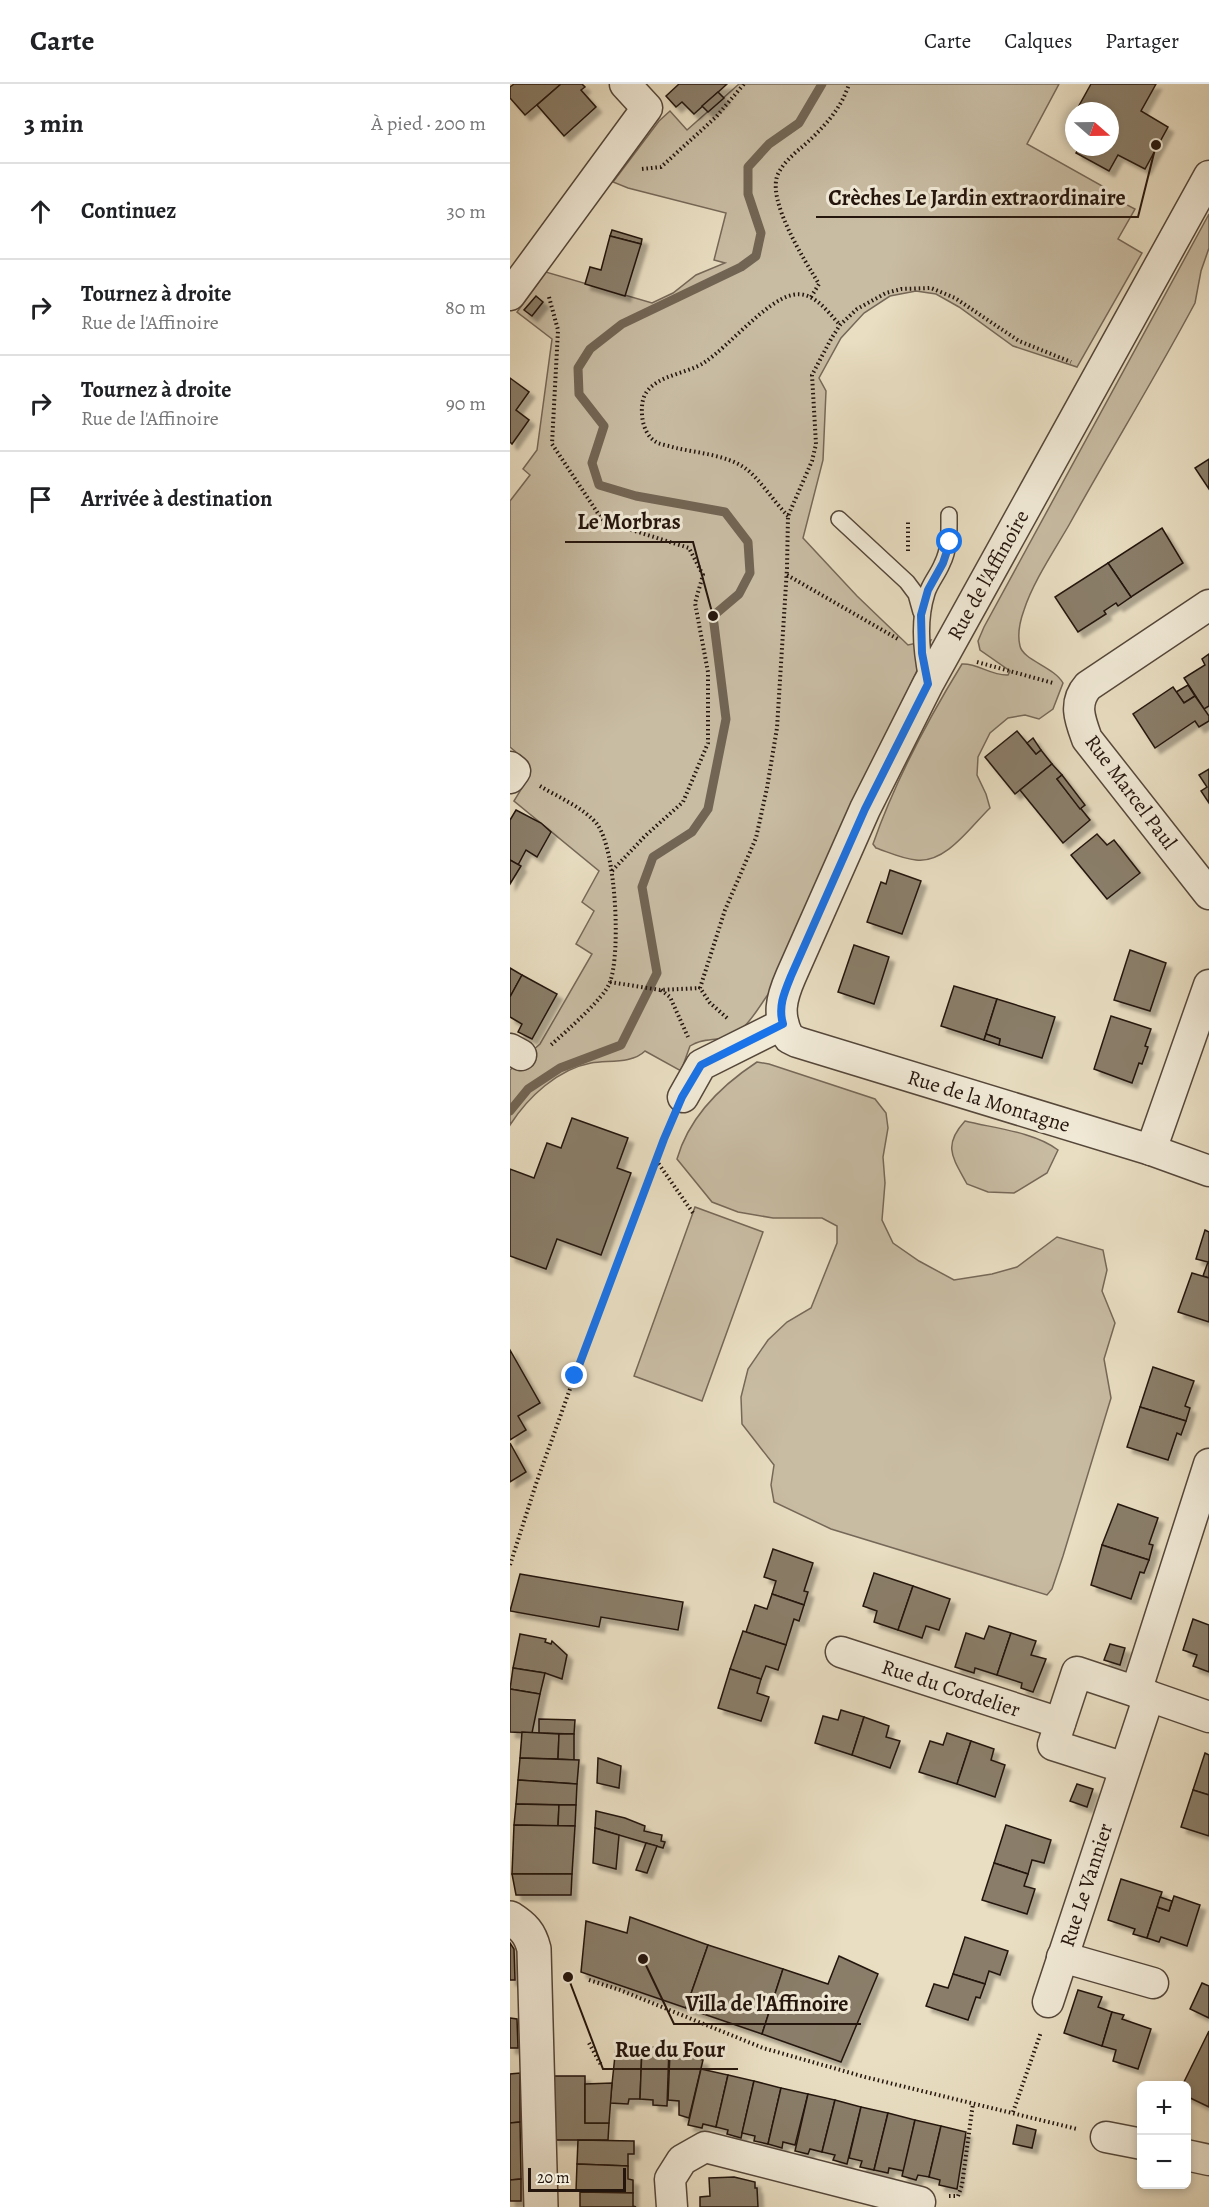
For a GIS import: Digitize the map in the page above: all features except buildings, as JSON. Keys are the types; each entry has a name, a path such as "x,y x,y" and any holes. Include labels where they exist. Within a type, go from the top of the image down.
{"street":[{"path":"518,284 647,108 625,84"},
{"name":"Rue de l'Affinoire","path":"782,1021 780,1012 783,997 791,976 865,809 928,684 933,653 1099,375 1209,176"},
{"path":"1083,692 1088,686 1209,605"},
{"name":"Rue Marcel Paul","path":"1083,692 1079,701 1078,713 1087,739 1209,894"},
{"path":"1151,1150 1209,985"},
{"path":"682,1097 701,1065 782,1021"},
{"name":"Rue de la Montagne","path":"782,1021 789,1038 797,1042 1151,1150 1209,1171"},
{"name":"Rue Le Vannier","path":"1048,2002 1125,1768 1142,1694 1209,1464"},
{"name":"Rue du Cordelier","path":"841,1652 1060,1723"},
{"path":"1125,1768 1053,1745 1077,1672 1209,1716"},
{"path":"510,1918 524,1927 530,1935 534,1949 541,2207"},
{"path":"1062,1957 1153,1983"},
{"path":"1106,2137 1137,2143"},
{"path":"672,2207 670,2178 682,2160 705,2147 920,2202"},
{"path":"1191,2156 1209,2160"}],"lane":[{"path":"921,615 928,590 943,563 950,542 949,515"},
{"path":"839,519 907,582 916,594 933,653"}],"path":[{"path":"598,174 661,167 716,117 744,84"},
{"path":"811,297 819,284 789,233 776,186 778,175 784,165 823,128 838,110 849,84"},
{"path":"518,284 548,296 558,330 552,444 603,521 689,548 703,575 695,603 708,672 708,743 683,802 645,836 611,872"},
{"path":"610,982 660,990 700,988 725,910 756,838 777,728 788,516 812,460 816,444 812,375 840,325 857,309 886,293 901,289 931,288 955,298 1019,341 1055,354 1099,375"},
{"path":"788,516 748,470 731,460 658,443 645,429 642,409 647,392 653,385 704,364 750,324 781,300 792,295 804,294 811,297 840,325"},
{"path":"786,575 933,653 1083,692"},
{"path":"512,772 579,810 595,822 604,834 611,872 615,930 610,982 584,1013 526,1051"},
{"path":"660,990 670,996 701,1065"},
{"path":"510,1565 536,1484 589,1338 682,1097"},
{"path":"656,1160 693,1213"},
{"path":"581,1334 589,1338"},
{"path":"589,1980 620,1990 763,2048 865,2077 1106,2137"},
{"path":"1013,2112 1046,2019 1048,2002"},
{"path":"589,2043 601,2065"},
{"path":"920,2202 930,2196 958,2196 962,2185 973,2103"}],"shaded area":[{"path":"739,84 1059,84 1027,144 1104,187 1108,195 1135,209 1118,239 1142,253 1077,367 1013,346 959,307 936,294 916,291 890,296 864,313 841,338 819,378 826,391 823,460 803,538 857,596 908,645 931,640 769,993 746,1025 727,1037 690,1046 681,1071 645,1051 627,1060 591,1063 567,1071 535,1095 510,1125 510,1070 540,1044 592,954 576,944 594,911 582,902 599,871 514,801 527,778 528,767 510,747 510,501 530,475 523,469 537,450 552,339 517,312 546,272 652,303 673,293 696,275 725,263 714,260 726,213 628,188 613,182 659,121 670,111 687,130"},
{"path":"1209,214 1209,248 1201,271 1195,303 1044,567 1023,614 1019,628 1022,651 1053,672 1063,683 1053,709 1039,719 1025,715 1008,718 990,733 978,757 977,775 990,808 948,850 927,860 916,860 876,848 873,844 902,774 936,707 962,664 974,665 996,674 1008,675 1010,671 980,650 978,641 984,627"},
{"path":"757,1062 875,1099 886,1113 888,1128 883,1157 885,1183 882,1220 893,1243 919,1261 954,1280 992,1274 1017,1267 1057,1237 1103,1250 1107,1270 1102,1291 1115,1323 1104,1359 1111,1398 1063,1556 1052,1589 1047,1595 831,1529 774,1502 771,1485 774,1465 742,1424 741,1397 748,1369 768,1340 787,1322 811,1308 837,1243 837,1226 822,1218 773,1218 738,1212 712,1202 677,1159 690,1129 708,1103 731,1081"},
{"path":"965,1121 1026,1135 1058,1150 1047,1173 1014,1193 988,1192 967,1184 954,1159 952,1145 954,1138"},
{"path":"695,1207 763,1232 702,1401 634,1376"}],"waterway":[{"path":"510,1111 528,1089 560,1068 621,1045 657,973 642,887 653,857 692,832 708,809 726,719 713,616 739,594 750,573 748,542 725,512 636,496 599,485 592,463 604,426 579,394 578,368 590,349 622,324 741,267 756,256 761,233 748,194 748,167 769,144 799,123 822,84"}],"place":[{"name":"Crèches Le Jardin extraordinaire","path":"1156,145"},
{"name":"Le Morbras","path":"713,616"},
{"name":"Villa de l'Affinoire","path":"643,1959"},
{"name":"Rue du Four","path":"568,1977"}],"route":[{"path":"575,1376 682,1097 701,1065 783,1024 781,1004 791,976 865,809 928,684 922,653 921,615 928,590 943,563 950,542"}]}
